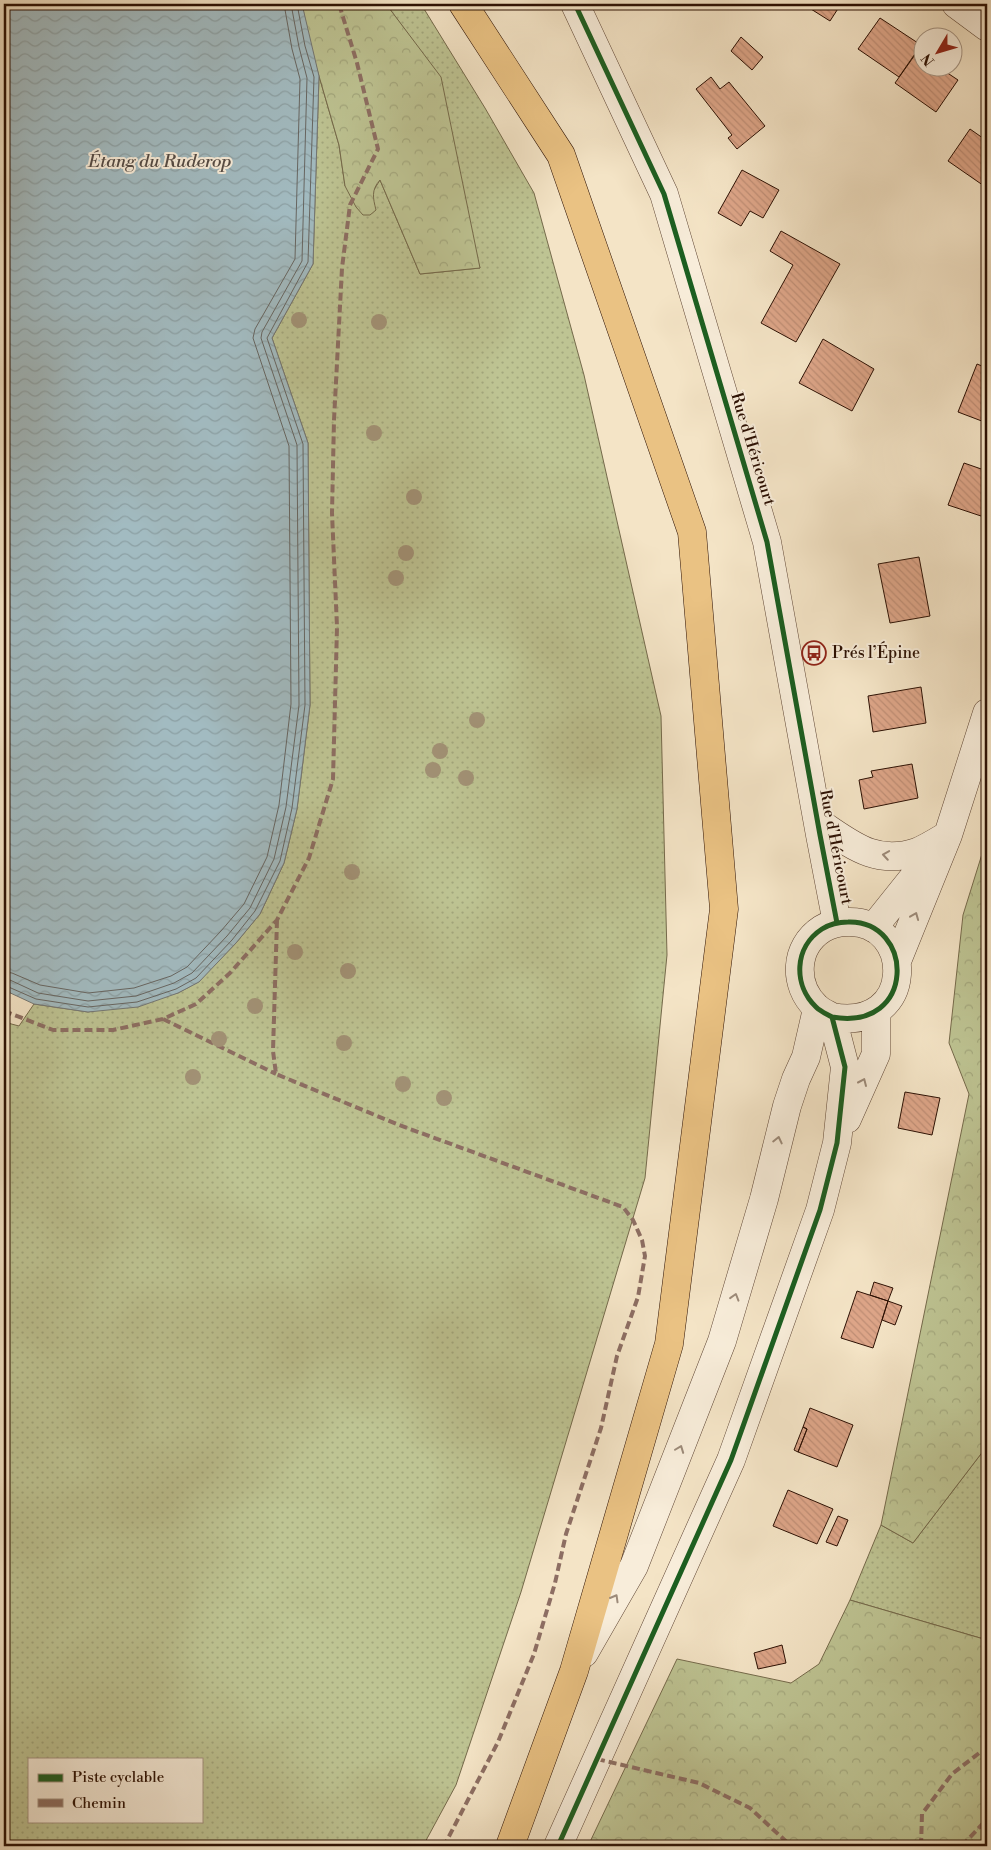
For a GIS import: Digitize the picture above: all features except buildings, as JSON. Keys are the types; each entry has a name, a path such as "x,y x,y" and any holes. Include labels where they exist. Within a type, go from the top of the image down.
{"main road":[{"path":"463,4 561,155 692,532 724,909 669,1344 574,1671 510,1846"}],"street":[{"name":"Rue d'Héricourt","path":"575,4 664,194 767,542 837,922"},
{"path":"956,4 987,26"},
{"path":"897,961 948,835 987,713"},
{"path":"818,822 858,849 892,857 918,852 948,835"},
{"path":"873,928 948,835"},
{"path":"837,922 855,922 873,928 884,936 892,948 897,961 898,976 894,990 887,1002 876,1012 862,1018 847,1020 825,1013 807,997 800,983 799,967 802,952 811,938 823,928 837,922"},
{"path":"837,1143 876,1054 876,1012"},
{"path":"574,1671 634,1566 722,1341 764,1199 787,1106 796,1078 825,1013"},
{"path":"558,1846 732,1460 820,1210 837,1143 845,1067 825,1013"}],"green space":[{"path":"302,4 386,4 441,77 480,268 420,274 380,180 375,187 374,194 376,210 370,215 363,215 356,207 345,186 339,145 310,45"},
{"path":"386,4 421,4 485,108 534,193 584,375 661,716 667,955 645,1178 521,1592 456,1785 423,1846 4,1846 4,1022 19,1026 34,1004 88,1012 178,993 198,982 236,943 260,914 284,863 297,809 310,705 308,443 272,338 313,264 319,76 339,145 345,186 372,193 380,180 420,274 480,268 414,42"},
{"path":"987,838 987,1446 913,1543 881,1525 969,1094 949,1043 963,915"},
{"path":"987,1446 987,1640 850,1600 881,1525 913,1543"},
{"path":"850,1600 987,1640 987,1846 588,1846 677,1659 791,1683 819,1664"}],"water":[{"name":"Étang du Ruderop","path":"4,4 302,4 319,76 313,264 272,338 308,443 310,705 297,809 284,863 260,914 199,982 178,993 138,1007 88,1012 34,1004 4,990"}],"marked path":[{"path":"4,1011 53,1030 113,1030 163,1019 196,1004 230,973 277,920 309,858 333,779 337,627 332,513 334,420 342,268 350,205 378,149 357,63 339,4"},
{"path":"277,920 273,1051 276,1074 399,1125 623,1207 633,1220 642,1240 645,1256 638,1297 617,1356 601,1428 566,1534 555,1583 534,1654 498,1742 444,1846"},
{"path":"163,1019 276,1074"},
{"path":"921,1846 922,1814 952,1774 987,1747"},
{"path":"597,1759 699,1783 750,1808 791,1846"},
{"path":"962,1846 987,1819"}],"cycle path":[{"path":"575,4 664,194 767,542 837,923"},
{"path":"558,1846 731,1460 820,1210 837,1143 845,1067 832,1017 816,1007 803,988 800,977 802,956 806,946 813,937 828,926 848,922 870,926 886,938 895,955 897,974 892,993 880,1008 860,1017 832,1017"}],"place":[{"name":"Prés l’Épine","path":"814,653"}]}
